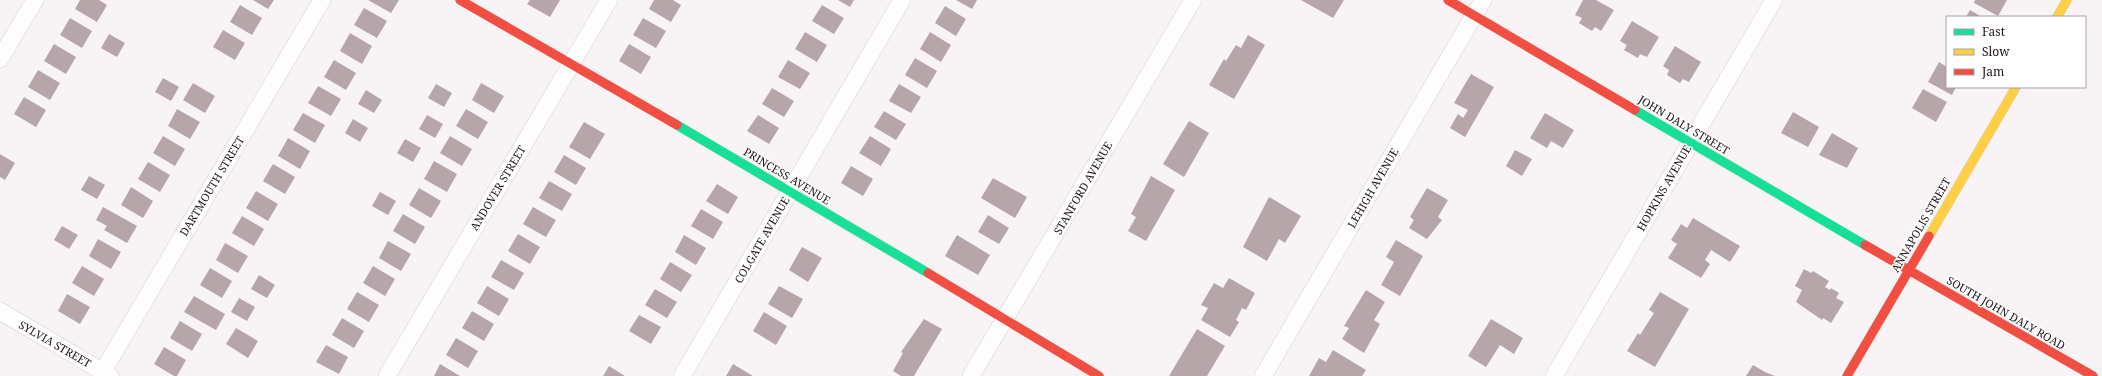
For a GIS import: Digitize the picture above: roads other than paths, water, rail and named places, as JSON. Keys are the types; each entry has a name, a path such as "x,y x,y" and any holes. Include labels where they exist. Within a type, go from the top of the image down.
{"street":[{"path":"0,59 35,0"},
{"name":"DARTMOUTH STREET","path":"106,374 322,0"},
{"name":"PRINCESS AVENUE","path":"460,0 790,192 1004,321 1099,376"},
{"name":"ANDOVER STREET","path":"387,376 609,0"},
{"name":"COLGATE AVENUE","path":"682,376 902,0"},
{"name":"STANFORD AVENUE","path":"972,376 1193,0"},
{"name":"JOHN DALY STREET","path":"1448,0 1908,270"},
{"name":"LEHIGH AVENUE","path":"1263,376 1484,0"},
{"name":"HOPKINS AVENUE","path":"1554,376 1774,0"},
{"path":"2058,16 2067,0"},
{"name":"ANNAPOLIS STREET","path":"1847,376 2015,88"},
{"name":"SOUTH JOHN DALY ROAD","path":"1908,270 2093,376"},
{"name":"SYLVIA STREET","path":"0,311 106,374"}]}
